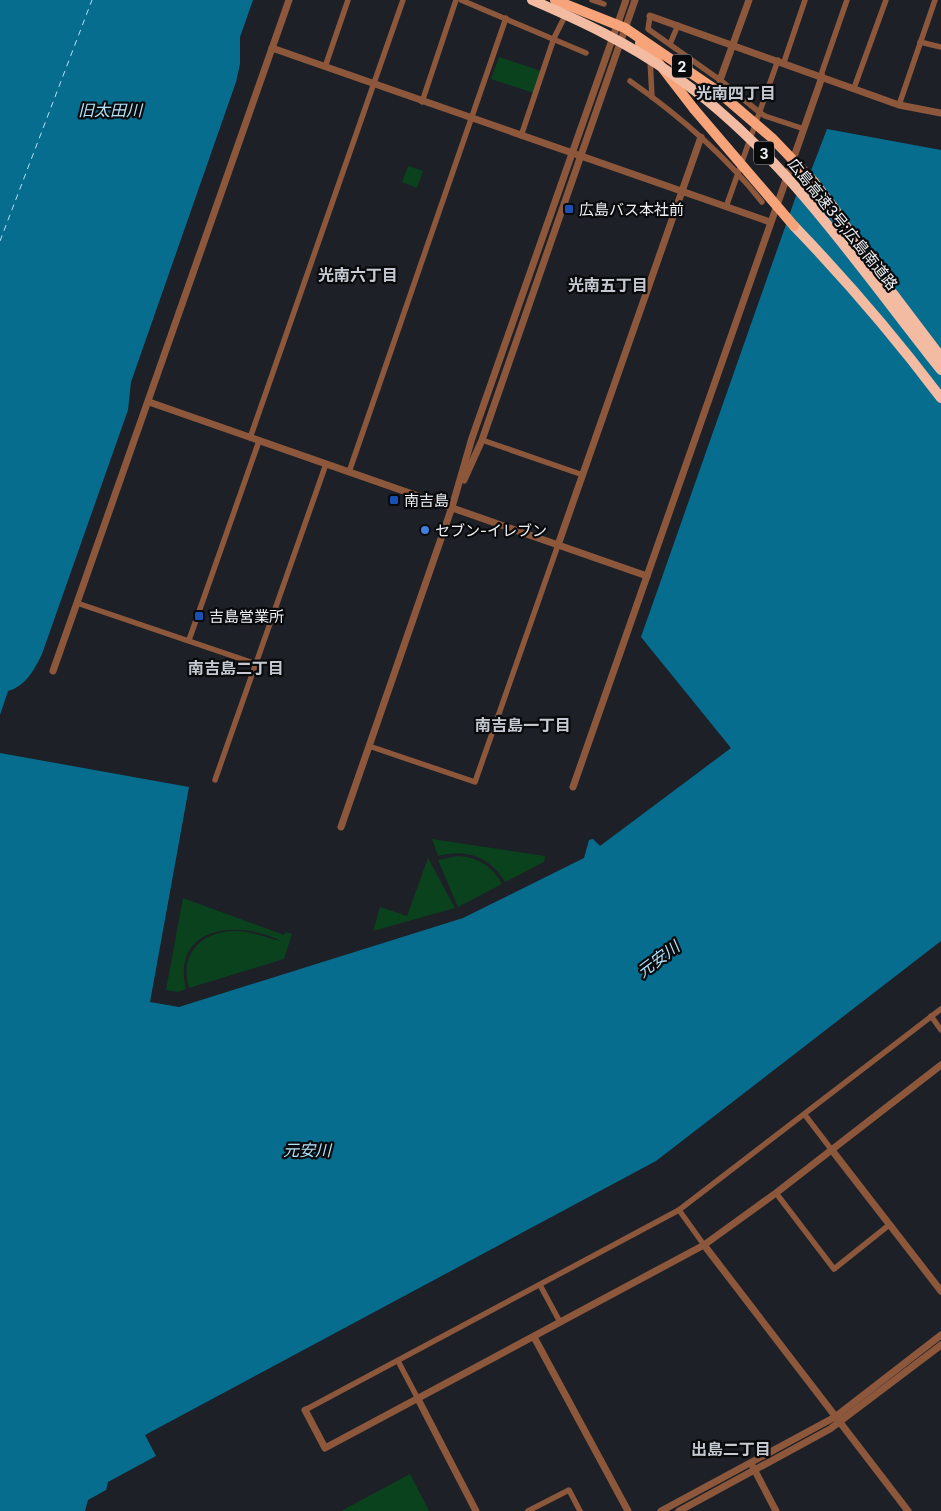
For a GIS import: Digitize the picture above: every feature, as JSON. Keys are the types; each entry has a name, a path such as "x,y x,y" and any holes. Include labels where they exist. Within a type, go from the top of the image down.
{"highway":[{"name":"広島高速3号;広島南道路","path":"532,0 577,19 624,43 672,74 738,128 768,156 816,211 941,370"},
{"name":"2","path":"555,0 577,6 621,26 648,47 716,90 772,138 814,182 834,208 866,258 941,357"},
{"name":"2","path":"648,47 694,110 794,226 846,280 899,343 941,398"}],"street":[{"path":"53,671 289,0"},
{"path":"326,67 348,0"},
{"path":"250,438 403,0"},
{"path":"422,102 456,0"},
{"path":"461,0 586,53"},
{"path":"592,0 604,4"},
{"path":"452,507 482,440 581,157 621,26 626,0"},
{"path":"341,827 452,507 472,438 572,154 621,26 635,0"},
{"path":"720,80 749,0"},
{"path":"726,207 759,112 806,0"},
{"path":"573,787 804,129 847,0"},
{"path":"854,88 886,0"},
{"path":"899,105 935,0"},
{"path":"521,136 561,20 577,6"},
{"path":"804,129 765,116 759,112 720,80 648,29 650,16 781,61 899,105 941,113"},
{"path":"349,472 506,18"},
{"path":"670,44 678,25"},
{"path":"652,97 648,47 663,40"},
{"path":"920,42 941,48"},
{"path":"272,48 422,102 770,222"},
{"path":"630,81 686,122 739,173 762,202"},
{"path":"369,746 475,782 701,137"},
{"path":"149,402 647,576"},
{"path":"482,440 583,475"},
{"path":"189,640 259,441"},
{"path":"215,780 326,464"},
{"path":"77,603 256,664"},
{"path":"941,1009 805,1115 678,1210 306,1410 325,1448 704,1245 776,1193 941,1065"},
{"path":"931,1016 941,1030"},
{"path":"805,1115 941,1291"},
{"path":"776,1193 834,1269 889,1225"},
{"path":"678,1210 908,1511"},
{"path":"540,1285 560,1322"},
{"path":"661,1511 837,1420 941,1335"},
{"path":"534,1337 628,1511"},
{"path":"679,1511 755,1470 837,1420 941,1345"},
{"path":"398,1361 476,1511"},
{"path":"751,1463 776,1511"},
{"path":"528,1511 569,1490 580,1511"}],"green space":[{"path":"499,57 541,71 534,93 491,79"},
{"path":"408,166 423,171 417,188 402,182"},
{"path":"432,839 545,856 544,862 505,882 492,866 476,857 458,853 438,856"},
{"path":"458,856 472,858 484,864 502,884 458,907 438,860"},
{"path":"428,858 455,908 373,931 380,907 407,916"},
{"path":"183,898 284,935 286,932 292,934 284,959 189,988 187,974 188,962 192,951 209,937 233,931 247,932 281,941 264,934 246,930 228,930 212,933 198,940 188,952 184,968 186,989 178,992 166,990"},
{"path":"410,1474 429,1511 341,1511"}],"water":[{"name":"旧太田川","path":"0,0 253,0 240,37 240,64 236,82 131,382 128,410 42,654 25,681 8,691 0,715"},
{"name":"元安川","path":"827,129 941,150 941,941 656,1161 145,1435 156,1456 108,1482 106,1490 88,1500 85,1511 0,1511 0,753 189,787 150,1002 179,1007 463,918 584,858 589,840 593,839 600,846 731,748 641,637 796,196 801,197"}],"ferry route":[{"path":"0,241 92,0"}],"place":[{"name":"広島バス本社前","path":"569,209"},
{"name":"南吉島","path":"394,500"},
{"name":"セブン-イレブン","path":"425,530"},
{"name":"吉島営業所","path":"199,616"}],"district":[{"name":"光南四丁目","path":"736,93"},
{"name":"光南六丁目","path":"358,275"},
{"name":"光南五丁目","path":"608,285"},
{"name":"南吉島二丁目","path":"236,668"},
{"name":"南吉島一丁目","path":"523,725"},
{"name":"出島二丁目","path":"731,1449"}]}
